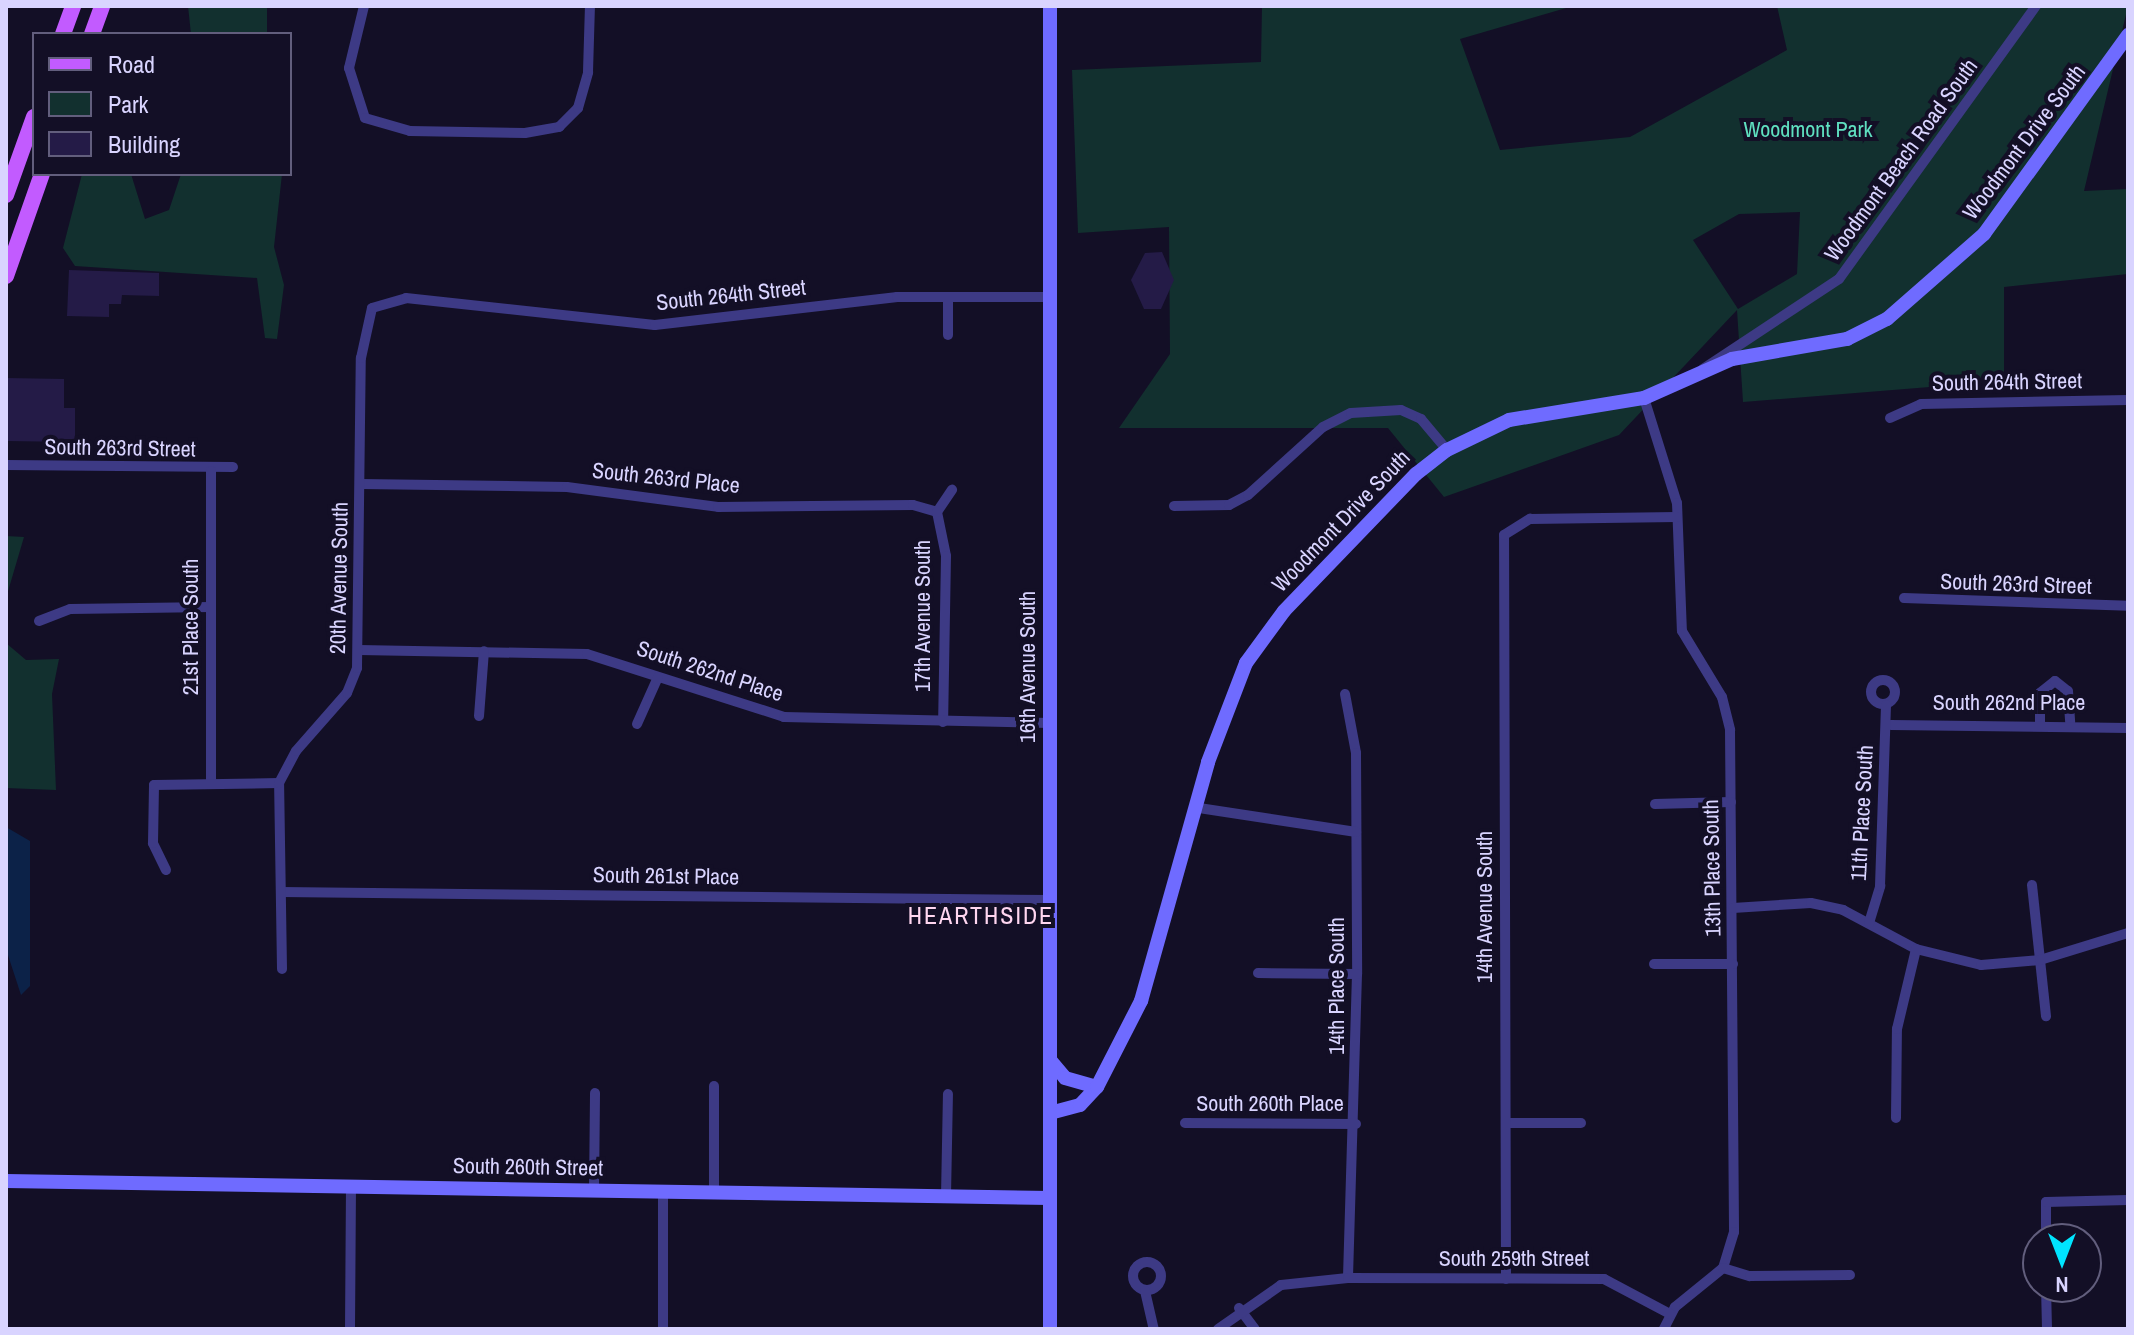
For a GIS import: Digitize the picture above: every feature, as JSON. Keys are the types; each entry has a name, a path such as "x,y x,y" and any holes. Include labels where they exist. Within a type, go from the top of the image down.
{"main road":[{"path":"64,32 73,6"},
{"path":"93,32 102,6"},
{"name":"16th Avenue South","path":"1050,6 1050,1329"},
{"name":"Woodmont Drive South","path":"1050,1113 1080,1105 1097,1087 1158,959 1224,714 1254,651 1284,611 1447,450 1509,420 1644,398 1701,370 1847,339 1887,319 1984,234 2128,35"},
{"path":"6,195 32,123"},
{"path":"6,276 41,176"},
{"path":"1050,1060 1065,1078 1097,1087"},
{"name":"South 260th Street","path":"6,1181 1050,1198"}],"street":[{"path":"364,6 349,68 365,118 410,131 525,133 572,118 588,72 590,6"},
{"name":"Woodmont Beach Road South","path":"1701,370 1839,279 2036,6"},
{"path":"948,297 948,335"},
{"name":"South 264th Street","path":"372,308 406,298 655,325 948,297 1050,297"},
{"name":"20th Avenue South","path":"279,783 350,689 359,650 361,358 372,308"},
{"name":"13th Place South","path":"1644,398 1677,517 1682,631 1725,707 1731,802 1735,1208 1723,1268"},
{"name":"South 264th Street","path":"1890,418 1921,404 2128,400"},
{"path":"1174,506 1229,505 1248,495 1323,427 1351,413 1401,410 1421,419 1447,450"},
{"name":"South 263rd Street","path":"6,465 211,471 233,467"},
{"name":"21st Place South","path":"211,471 211,784"},
{"name":"South 263rd Place","path":"361,484 567,487 718,507 913,505 937,512"},
{"path":"937,512 952,490"},
{"name":"17th Avenue South","path":"937,512 946,556 943,722"},
{"name":"14th Avenue South","path":"1506,1279 1504,535 1514,524 1539,518 1677,517"},
{"name":"South 263rd Street","path":"1904,598 2128,606"},
{"path":"39,621 70,609 211,607"},
{"name":"South 262nd Place","path":"359,650 587,654 784,717 1050,723"},
{"path":"479,716 484,651"},
{"path":"637,724 658,677"},
{"path":"2040,722 2040,693 2055,681 2068,691 2070,722"},
{"name":"14th Place South","path":"1345,694 1354,733 1357,974 1356,1124 1348,1278"},
{"name":"11th Place South","path":"1869,923 1880,886 1882,752 1891,725 1886,705"},
{"name":"South 262nd Place","path":"1891,725 2070,722 2128,728"},
{"path":"166,870 153,843 154,785 279,783 282,969"},
{"path":"1655,804 1731,802"},
{"path":"1199,808 1356,832"},
{"path":"2032,885 2046,1016"},
{"name":"South 261st Place","path":"281,892 1050,900"},
{"path":"1733,908 1811,903 1869,923 1916,949 1981,965 2040,960 2128,933"},
{"path":"1896,1118 1897,1029 1916,949"},
{"path":"1654,964 1733,964"},
{"path":"1258,973 1357,974"},
{"path":"714,1086 714,1192"},
{"path":"594,1190 595,1093"},
{"path":"946,1196 948,1094"},
{"name":"South 260th Place","path":"1185,1123 1356,1124"},
{"path":"1506,1123 1581,1123"},
{"path":"350,1329 351,1186"},
{"path":"663,1191 663,1329"},
{"path":"2046,1223 2046,1202 2128,1200"},
{"path":"1664,1329 1670,1314 1723,1268 1750,1276 1850,1275"},
{"name":"South 259th Street","path":"1218,1329 1239,1308 1281,1285 1348,1278 1604,1279 1670,1314"},
{"path":"1145,1291 1154,1329"},
{"path":"2046,1303 2047,1329"},
{"path":"1239,1308 1255,1329"}],"green space":[{"path":"188,6 267,6 267,32 191,32"},
{"name":"Woodmont Park","path":"1262,6 1573,6 1460,39 1500,150 1630,137 1787,50 1777,6 2128,6 2084,191 2128,189 2128,274 2004,287 2004,381 1743,402 1737,310 1619,435 1444,497 1388,428 1119,428 1170,354 1169,227 1078,233 1072,70 1261,62","holes":["1800,212 1797,274 1738,309 1693,240 1739,214"]},
{"path":"81,176 132,176 145,219 169,210 180,176 282,176 274,247 284,285 277,339 265,338 257,278 75,266 63,248"},
{"path":"6,536 24,537 6,598"},
{"path":"6,643 26,660 59,659 52,694 56,790 6,788"}],"water":[{"path":"6,827 30,841 30,986 21,995 6,949"}],"building":[{"path":"1162,252 1174,280 1161,309 1144,309 1131,280 1145,253"},
{"path":"69,270 159,273 159,296 122,295 121,304 109,304 109,317 67,316"},
{"path":"6,378 64,379 64,408 75,408 75,442 6,441"}],"district":[{"name":"HEARTHSIDE","path":"981,916"}]}
